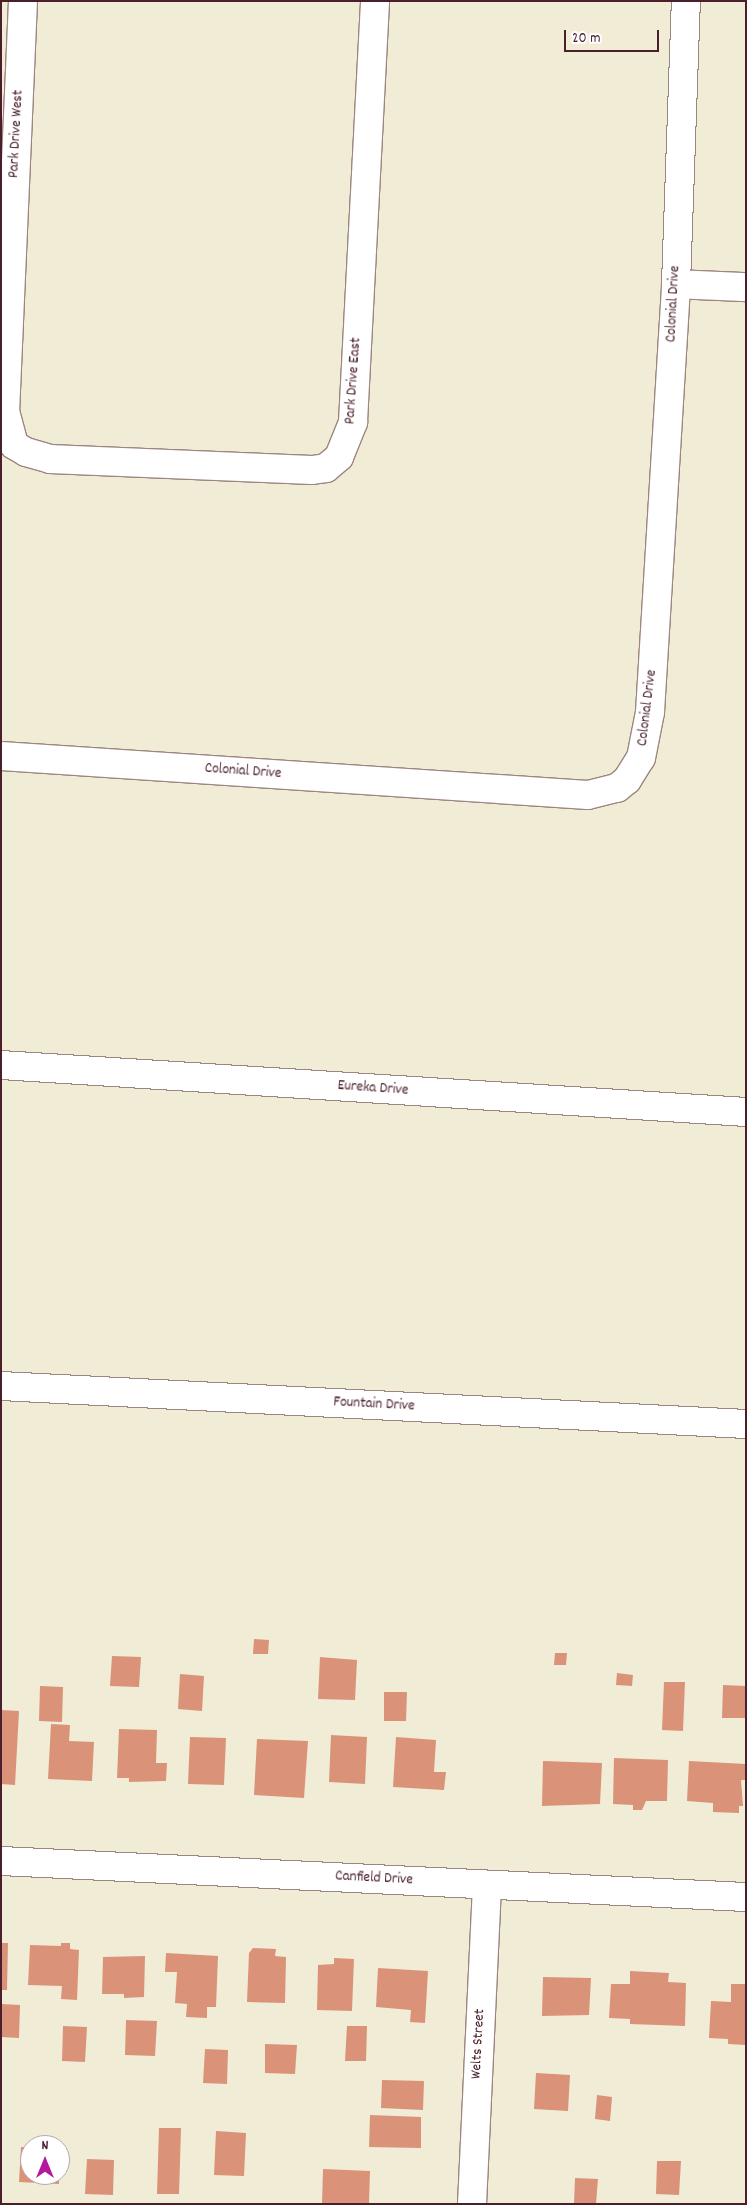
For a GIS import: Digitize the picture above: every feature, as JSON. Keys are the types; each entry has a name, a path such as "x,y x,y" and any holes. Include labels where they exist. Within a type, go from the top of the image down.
{"street":[{"name":"Park Drive West","path":"14,444 5,411 23,1"},
{"name":"Park Drive East","path":"14,444 26,452 50,459 302,470 326,468 339,457 353,422 375,1"},
{"name":"Colonial Drive","path":"1,756 588,795 617,788 627,780 641,758 650,712 676,284 686,1"},
{"path":"676,284 746,287"},
{"name":"Eureka Drive","path":"1,1065 746,1112"},
{"name":"Fountain Drive","path":"1,1386 746,1424"},
{"name":"Canfield Drive","path":"1,1861 746,1897"},
{"name":"Welts Street","path":"472,2204 487,1885"}],"building":[{"path":"254,1639 269,1640 268,1654 253,1654"},
{"path":"555,1653 567,1653 566,1665 554,1665"},
{"path":"112,1656 141,1657 139,1687 110,1686"},
{"path":"320,1657 357,1660 355,1700 318,1699"},
{"path":"617,1673 633,1675 632,1686 616,1685"},
{"path":"180,1674 204,1676 202,1711 178,1709"},
{"path":"664,1682 685,1682 683,1731 662,1730"},
{"path":"723,1685 746,1686 746,1718 722,1718"},
{"path":"40,1686 63,1687 62,1722 39,1721"},
{"path":"384,1692 407,1692 406,1721 384,1721"},
{"path":"1,1710 19,1711 15,1785 1,1784"},
{"path":"51,1724 70,1725 69,1741 94,1742 92,1781 48,1779"},
{"path":"119,1729 157,1730 156,1763 167,1763 166,1781 129,1782 129,1778 117,1778"},
{"path":"331,1735 367,1737 365,1784 329,1782"},
{"path":"190,1737 226,1738 224,1785 188,1784"},
{"path":"396,1737 436,1740 434,1772 446,1772 444,1790 393,1787"},
{"path":"257,1739 308,1741 304,1798 254,1795"},
{"path":"614,1758 668,1760 667,1801 646,1801 642,1810 633,1810 633,1805 613,1804"},
{"path":"543,1761 602,1763 600,1804 542,1806"},
{"path":"689,1761 746,1764 746,1780 741,1780 743,1806 739,1806 739,1813 713,1812 713,1803 687,1801"},
{"path":"1,1943 8,1943 7,1990 1,1990"},
{"path":"61,1943 70,1943 70,1949 79,1950 77,2000 61,1999 62,1986 28,1985 30,1945 61,1946"},
{"path":"253,1948 276,1949 275,1956 286,1957 285,2003 247,2002 249,1953"},
{"path":"166,1953 218,1956 216,2007 207,2007 207,2018 186,2017 187,2004 175,2003 177,1972 165,1972"},
{"path":"145,1956 144,1997 124,1998 124,1994 102,1994 103,1957"},
{"path":"334,1958 354,1959 352,2011 317,2010 318,1965 334,1964"},
{"path":"378,1968 428,1971 425,2023 410,2022 411,2010 376,2007"},
{"path":"630,1971 669,1973 668,1982 686,1983 685,2026 630,2024 630,2019 609,2018 611,1984 630,1984"},
{"path":"543,1977 591,1978 589,2015 542,2016"},
{"path":"731,1984 746,1984 746,2045 728,2044 728,2039 709,2038 711,2001 731,2002"},
{"path":"1,2004 20,2005 19,2038 1,2037"},
{"path":"126,2020 157,2021 155,2056 125,2055"},
{"path":"63,2026 87,2027 85,2062 62,2061"},
{"path":"347,2026 367,2026 366,2061 345,2061"},
{"path":"265,2044 297,2045 295,2074 265,2073"},
{"path":"205,2049 228,2050 227,2084 203,2083"},
{"path":"536,2073 570,2075 568,2111 534,2109"},
{"path":"382,2080 424,2081 423,2110 381,2108"},
{"path":"597,2095 612,2097 610,2121 595,2119"},
{"path":"370,2115 421,2117 421,2148 369,2147"},
{"path":"159,2128 181,2128 179,2194 157,2194"},
{"path":"216,2131 246,2133 244,2176 214,2175"},
{"path":"87,2159 114,2160 113,2195 85,2194"},
{"path":"657,2161 681,2161 679,2195 656,2194"},
{"path":"323,2169 370,2171 369,2204 322,2204"},
{"path":"575,2178 598,2179 596,2204 574,2204"}]}
